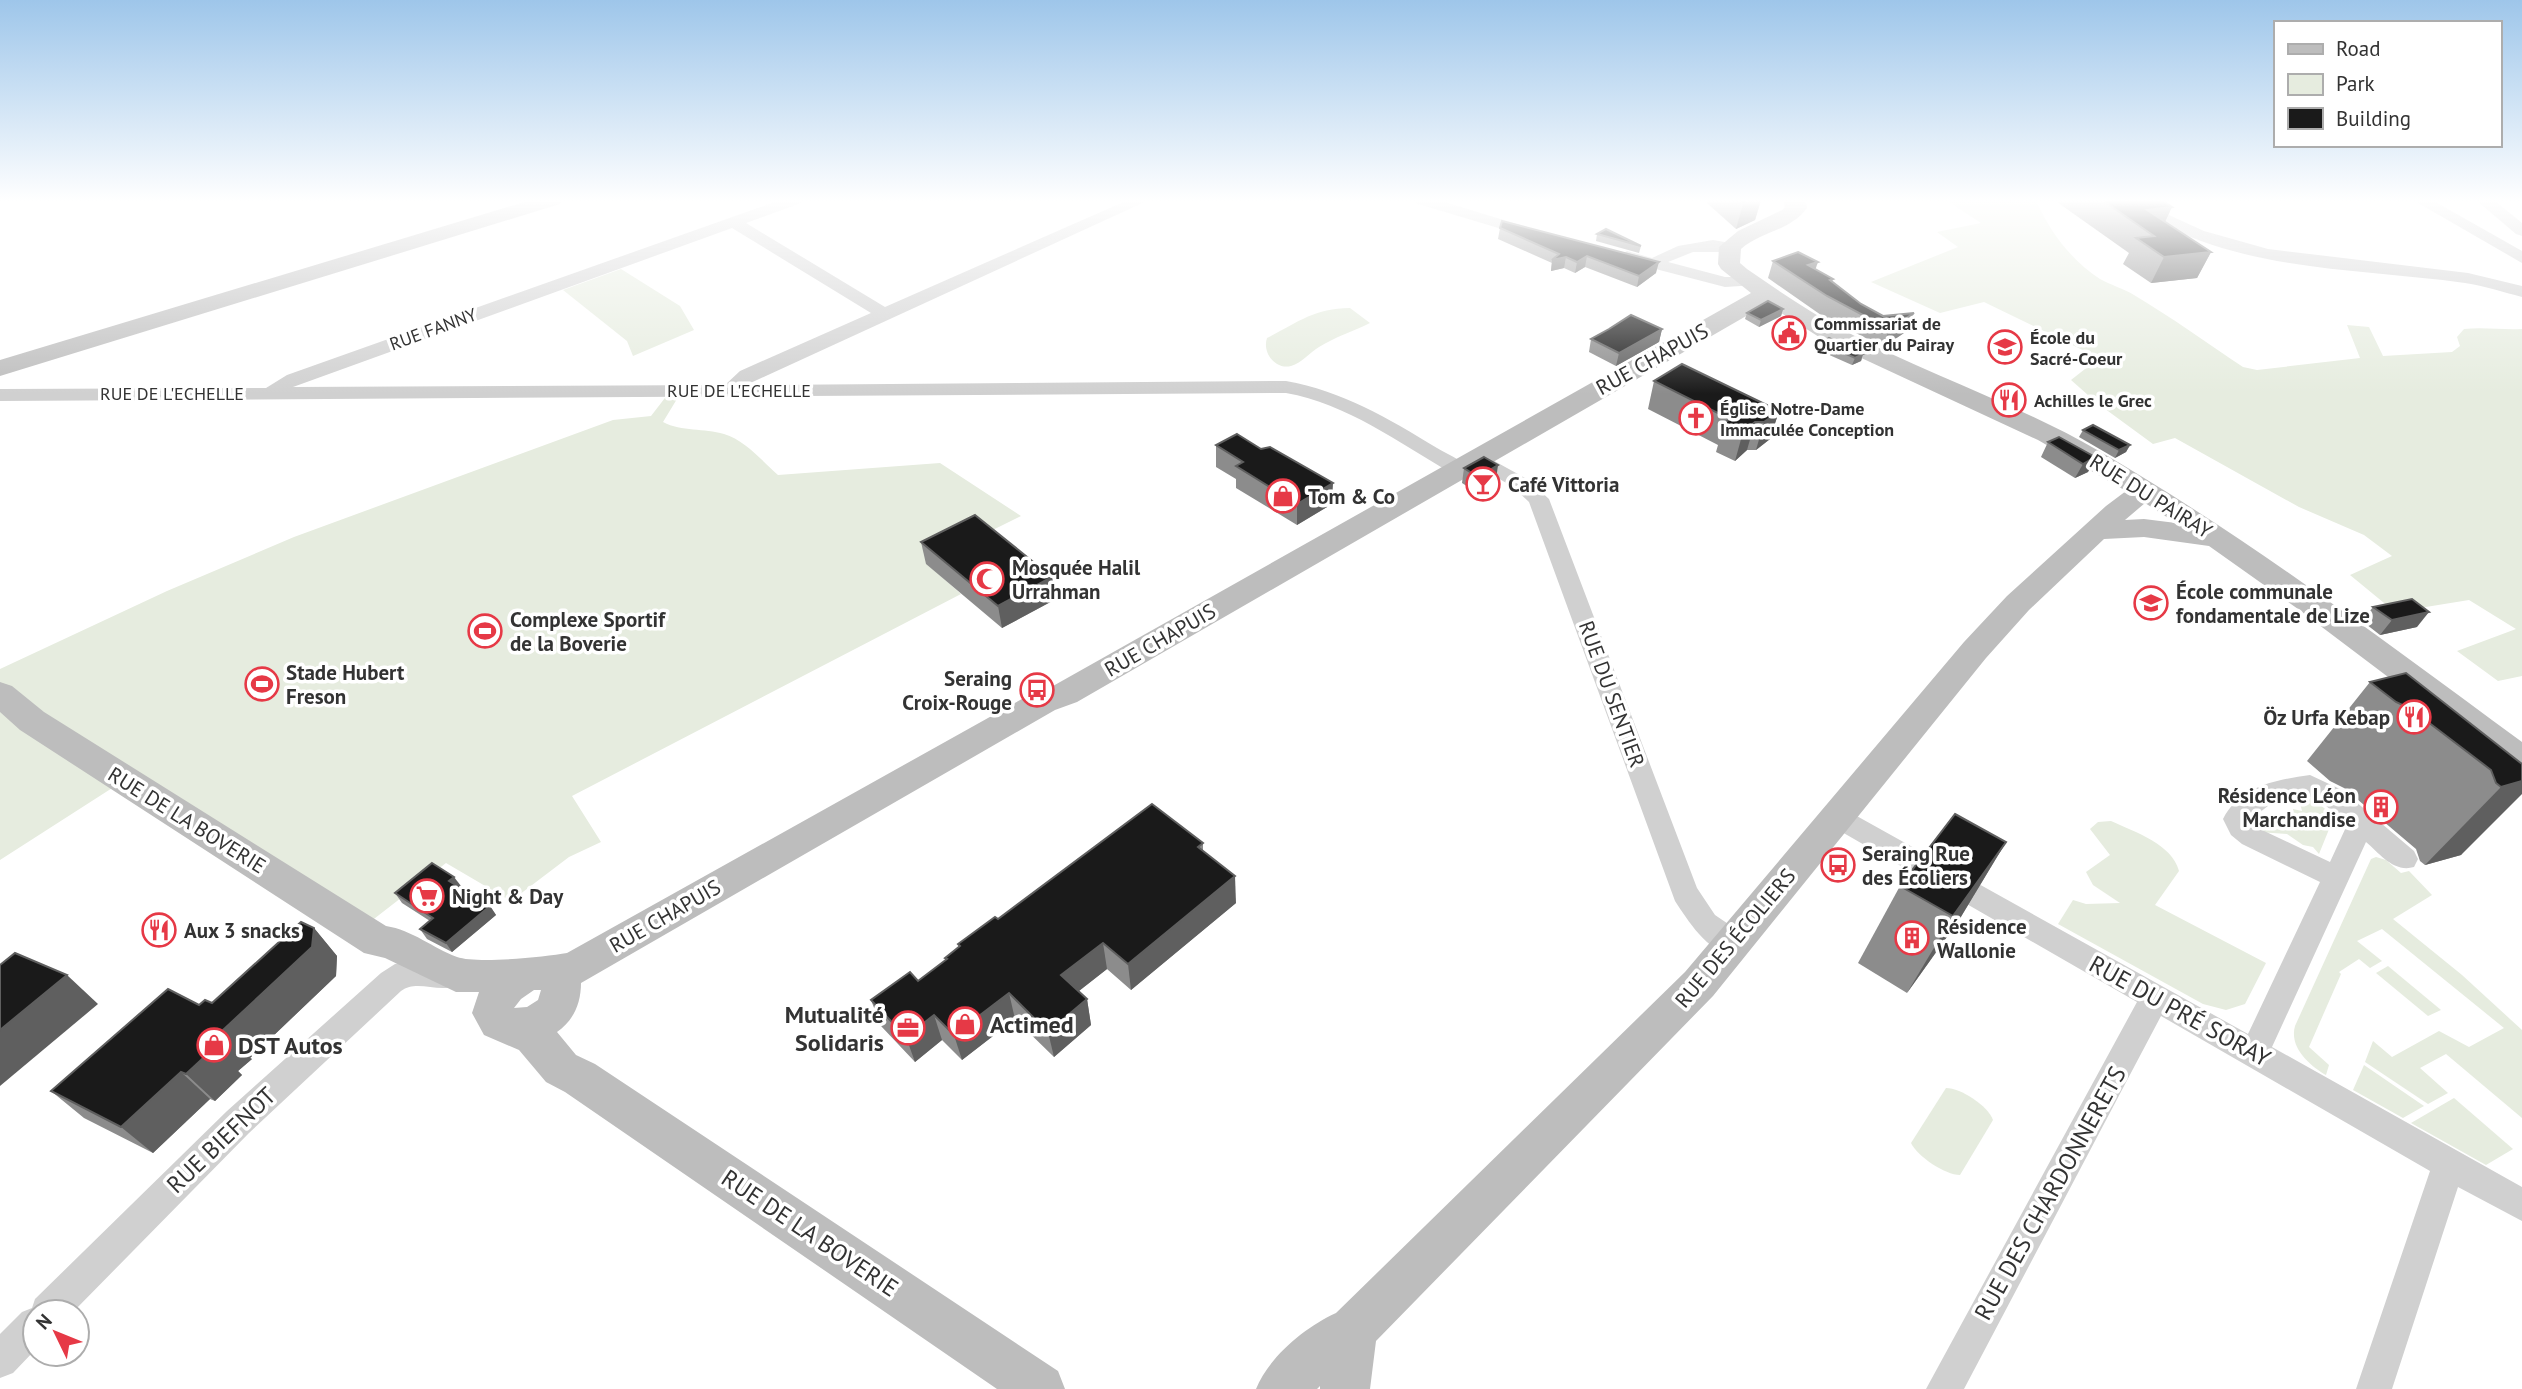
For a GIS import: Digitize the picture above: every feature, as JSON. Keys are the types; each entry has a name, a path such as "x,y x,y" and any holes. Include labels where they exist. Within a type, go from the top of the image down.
{"street":[{"path":"0,358 310,265"},
{"path":"0,368 340,265"},
{"name":"RUE FANNY","path":"272,393 294,379 613,265"},
{"path":"803,265 884,314"},
{"path":"732,390 735,384 747,375 995,265"},
{"path":"1661,265 1758,288"},
{"path":"1730,265 1758,288"},
{"path":"2346,265 2476,278 2522,292"},
{"name":"RUE CHAPUIS","path":"543,983 586,962 1043,702 1065,694 1468,464 1758,288"},
{"name":"RUE DU PAIRAY","path":"1758,288 1849,342 2057,439 2148,493 2221,540 2522,760"},
{"name":"RUE DE L'ECHELLE","path":"0,395 1301,389 1341,402 1468,464"},
{"name":"RUE DU SENTIER","path":"1468,464 1520,482 1539,499 1685,893 1705,923 1733,943"},
{"name":"RUE DES ÉCOLIERS","path":"1282,1389 1332,1340 1353,1330 1699,984 1997,625 2034,587 2126,503 2148,493"},
{"path":"2098,530 2144,528 2221,540"},
{"name":"RUE DE LA BOVERIE","path":"0,694 42,727 378,941 391,943 456,975 543,983 559,1038 580,1078"},
{"path":"2337,878 2252,836 2241,828 2236,818 2242,810 2264,795 2280,789 2311,785 2333,797 2404,859"},
{"name":"RUE DU PRÉ SORAY","path":"1837,817 2522,1205"},
{"path":"2254,1053 2361,824"},
{"name":"RUE DE LA BOVERIE","path":"378,941 388,960 400,974 426,986 460,993 542,1043 556,1067 580,1078 1040,1389"},
{"path":"400,974 419,971 441,978 456,975"},
{"name":"RUE BIEFNOT","path":"62,1298 238,1122 400,974"},
{"path":"505,1021 528,1026 549,1015 543,983"},
{"name":"RUE DES CHARDONNERETS","path":"1944,1389 2157,998"},
{"path":"2374,1389 2449,1163"},
{"path":"1345,1389 1353,1330"},
{"path":"0,1360 21,1339"}],"green space":[{"path":"1914,265 2082,265 2100,279 2148,303 2243,367 2257,370 2360,358 2347,325 2369,327 2383,356 2452,352 2460,346 2457,337 2464,329 2522,329 2522,676 2498,681 2457,651 2516,629 2469,600 2395,612 2350,575 2392,556 2364,535 2299,507 2175,438 2153,444 2097,403 2071,380 2099,358 1984,302 1940,313 1871,282"},
{"path":"621,269 680,306 694,330 633,356 627,341 563,290"},
{"path":"1350,308 1370,323 1325,343 1291,366 1285,367 1271,359 1266,349 1267,338 1316,314"},
{"name":"Complexe Sportif de la Boverie","path":"668,394 680,394 663,422 732,437 778,475 940,463 1021,516 926,563 961,594 572,796 601,842 569,857 511,901 446,863 370,922 134,774 0,860 0,669 167,591 294,537 613,420 651,416"},
{"path":"2297,791 2305,791 2334,817 2319,854 2313,847 2303,845 2287,834 2258,832 2247,817 2254,814 2259,824 2269,827 2269,821 2277,823 2277,817 2285,818 2284,813 2293,815 2293,809 2302,811"},
{"path":"2111,821 2161,846 2175,862 2179,871 2155,905 2266,963 2245,1004 2226,1010 2203,1004 2058,924 2073,900 2086,904 2120,903 2093,885 2086,872 2110,855 2090,829 2098,822"},
{"path":"2376,857 2386,860 2401,873 2409,871 2432,895 2393,919 2462,975 2522,1030 2522,1118 2446,1054 2420,1068 2448,1093 2428,1104 2365,1062 2373,1041 2392,1057 2439,1031 2469,1047 2504,1028 2382,929 2357,941 2382,961 2370,968 2359,959 2339,972 2341,974 2309,1047 2329,1065 2326,1075 2307,1061 2298,1048 2295,1026 2371,859"},
{"path":"2388,966 2441,1010 2428,1016 2376,973"},
{"path":"2364,1065 2424,1106 2403,1118 2353,1090"},
{"path":"1946,1088 1959,1091 1973,1099 1986,1109 1993,1120 1960,1175 1932,1164 1911,1143"},
{"path":"2454,1098 2513,1149 2486,1165 2411,1123"}],"building":[{"path":"1610,265 1655,265 1639,276"},
{"path":"1779,265 1809,265 1833,279 1830,280 1861,304 1883,316 1914,313 1889,329 1827,296"},
{"path":"1768,301 1783,309 1761,320 1747,313"},
{"path":"1631,315 1662,329 1619,353 1591,339 1609,329"},
{"path":"1829,338 1863,354 1855,358 1821,343"},
{"path":"1682,364 1779,411 1764,422 1755,422 1743,432 1724,423 1730,419 1654,381"},
{"path":"2093,425 2130,445 2119,450 2083,430"},
{"path":"1237,434 1261,449 1270,447 1333,483 1297,504 1236,466 1243,462 1216,445"},
{"path":"2059,437 2095,457 2083,464 2048,442"},
{"path":"1484,457 1498,465 1478,477 1464,468"},
{"path":"975,515 1052,577 998,606 921,542"},
{"path":"2412,599 2429,612 2392,620 2373,607"},
{"path":"2406,673 2522,764 2522,781 2501,787 2496,783 2491,770 2411,709 2396,702 2370,682"},
{"path":"1152,804 1203,843 1198,847 1235,876 1128,964 1103,943 1061,975 1087,999 1048,1032 1009,993 954,1035 934,1015 906,1037 871,1000 910,972 918,981 947,959 945,958 960,946 958,944 995,917 998,919"},
{"path":"1955,814 2006,842 1953,916 1900,886"},
{"path":"432,863 454,877 449,881 490,906 446,943 420,929 433,918 395,893"},
{"path":"301,922 314,928 312,947 222,1031 224,1032 209,1046 214,1048 186,1074 181,1072 121,1127 51,1091 168,989 199,1005 205,1000 212,1003"},
{"path":"15,953 67,975 0,1030 0,965"}],"place":[{"name":"Commissariat de Quartier du Pairay","path":"1789,333"},
{"name":"École du Sacré-Coeur","path":"2005,347"},
{"name":"Achilles le Grec","path":"2009,400"},
{"name":"Église Notre-Dame Immaculée Conception","path":"1696,418"},
{"name":"Café Vittoria","path":"1483,484"},
{"name":"Tom & Co","path":"1283,496"},
{"name":"Mosquée Halil Urrahman","path":"987,579"},
{"name":"École communale fondamentale de Lize","path":"2151,603"},
{"name":"Complexe Sportif de la Boverie","path":"485,631"},
{"name":"Stade Hubert Freson","path":"262,684"},
{"name":"Seraing Croix-Rouge","path":"1037,690"},
{"name":"Öz Urfa Kebap","path":"2414,717"},
{"name":"Résidence Léon Marchandise","path":"2381,807"},
{"name":"Seraing Rue des Écoliers","path":"1838,865"},
{"name":"Night & Day","path":"427,896"},
{"name":"Aux 3 snacks","path":"159,930"},
{"name":"Résidence Wallonie","path":"1912,938"},
{"name":"Actimed","path":"965,1024"},
{"name":"Mutualité Solidaris","path":"908,1028"},
{"name":"DST Autos","path":"214,1045"}]}
